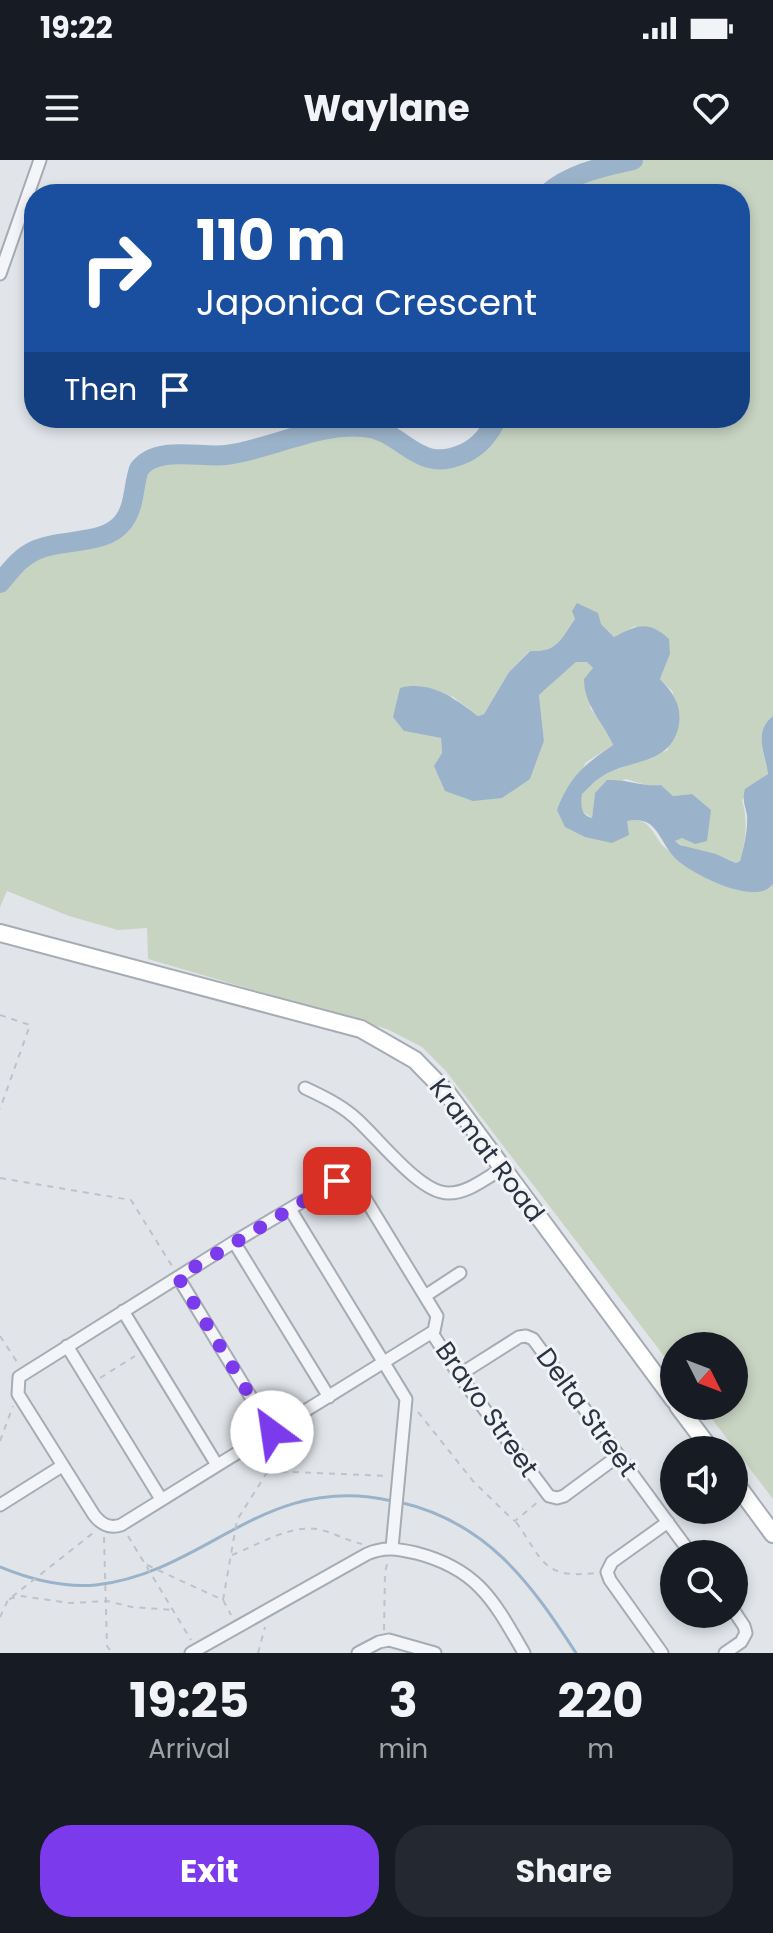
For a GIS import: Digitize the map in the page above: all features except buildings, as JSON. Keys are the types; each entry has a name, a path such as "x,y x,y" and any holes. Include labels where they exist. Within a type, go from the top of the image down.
{"street":[{"path":"32,184 40,160"},
{"path":"0,274 24,206"},
{"name":"Kramat Road","path":"0,933 361,1029 395,1047 433,1077 660,1381"},
{"path":"305,1088 350,1113 413,1173 439,1192 451,1194 468,1189 503,1168"},
{"path":"340,1180 352,1181 425,1296 437,1319 437,1327 432,1333 121,1525 112,1527 103,1524 94,1515 18,1394 17,1382 23,1372 234,1242 340,1180"},
{"path":"290,1209 406,1399 393,1520 386,1548"},
{"path":"234,1242 329,1397"},
{"path":"425,1296 460,1273"},
{"path":"178,1277 272,1432"},
{"path":"123,1311 217,1465"},
{"name":"Bravo Street","path":"432,1333 459,1375 548,1494 562,1497 618,1456"},
{"name":"Delta Street","path":"459,1375 519,1337 530,1337 660,1511"},
{"path":"67,1346 161,1499"},
{"path":"0,1505 62,1466"},
{"path":"748,1500 773,1534"},
{"path":"662,1653 607,1572 612,1562 665,1524"},
{"path":"195,1652 386,1548 442,1562 474,1580 495,1602 524,1653"},
{"path":"725,1653 743,1640 745,1628"},
{"path":"359,1653 384,1640 395,1640 435,1653"}],"path":[{"path":"0,1015 30,1025 0,1109"},
{"path":"0,1178 131,1200 178,1277"},
{"path":"0,1336 23,1372"},
{"path":"90,1384 146,1349"},
{"path":"0,1441 18,1394"},
{"path":"406,1399 473,1481 515,1521 549,1568 560,1574 607,1572"},
{"path":"251,1445 268,1471"},
{"path":"268,1471 398,1481"},
{"path":"223,1600 237,1520 268,1471"},
{"path":"515,1521 548,1494"},
{"path":"0,1617 8,1600 103,1524"},
{"path":"103,1524 107,1646 112,1653"},
{"path":"121,1525 195,1652"},
{"path":"231,1555 294,1530 323,1530 343,1540 386,1548 384,1640"},
{"path":"147,1565 223,1600 238,1627"},
{"path":"8,1600 21,1596 70,1603 107,1601 132,1607 173,1610"},
{"path":"258,1653 265,1628 259,1615"}],"green space":[{"path":"633,160 773,160 773,716 762,736 768,774 742,800 746,830 740,861 736,863 688,848 674,840 682,838 692,794 673,796 661,785 649,786 626,779 595,793 592,818 581,810 582,794 602,775 668,750 673,692 660,679 670,654 635,626 614,637 601,624 575,619 562,639 552,647 529,651 509,672 484,714 478,716 452,696 404,731 441,738 442,753 530,779 544,741 539,695 576,662 587,662 593,668 590,708 603,724 613,745 585,763 565,827 627,827 627,820 635,819 646,823 670,851 769,889 773,884 773,1499 748,1466 748,1436 725,1436 713,1420 748,1420 748,1332 660,1332 660,1351 446,1071 422,1047 387,1029 148,959 147,928 118,930 69,916 7,891 0,907 0,583 33,552 64,542 107,535 118,529 129,511 134,480 144,463 160,456 230,455 300,435 349,428 373,429 421,455 448,459 475,447 491,428 750,428 750,184 561,184 576,176"}],"water":[{"path":"577,603 598,613 601,624 614,637 642,626 655,629 669,639 670,654 660,679 674,696 679,715 678,729 665,750 598,779 582,794 583,812 592,818 595,793 607,780 661,785 673,796 692,794 711,810 707,841 695,844 682,838 675,841 736,863 740,861 747,827 745,789 768,774 762,736 763,729 773,716 773,884 765,890 740,890 697,873 677,860 655,829 643,821 627,821 629,835 612,843 585,837 565,827 557,810 567,788 586,765 613,745 587,697 584,679 593,668 587,662 576,662 539,695 544,741 530,779 502,798 473,801 445,791 434,766 442,753 441,738 404,731 393,717 400,688 411,686 441,692 478,716 484,714 509,672 530,651 553,647 562,639 575,619 572,611"}],"waterway":[{"path":"561,184 599,168 633,160"},
{"path":"0,583 20,560 36,550 94,538 115,530 130,510 139,469 157,457 226,455 338,428"},
{"path":"369,428 390,436 422,456 435,459 449,459 465,453 475,447 491,428"},
{"path":"0,1567 47,1582 96,1585 136,1576 172,1562 272,1511 308,1500 347,1496 392,1501"},
{"path":"399,1502 430,1511 482,1540 523,1579 576,1653"}],"route":[{"path":"272,1432 178,1277 337,1181"}]}
